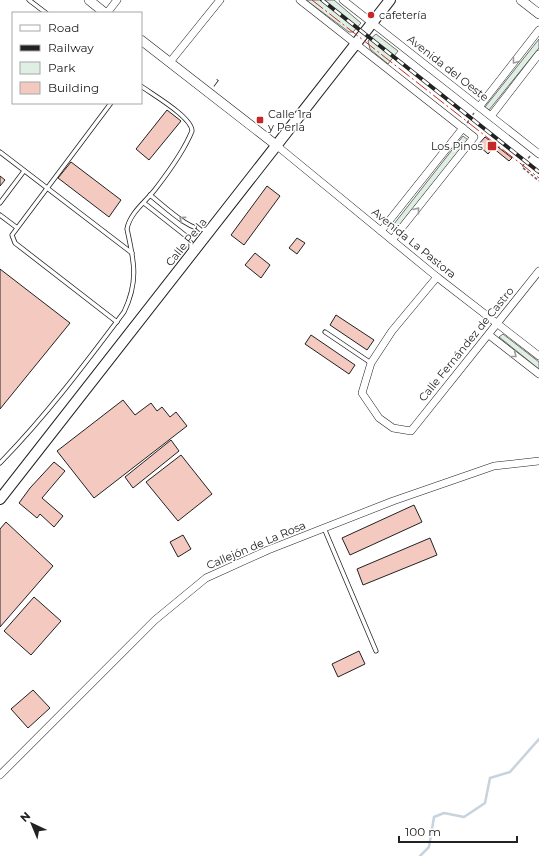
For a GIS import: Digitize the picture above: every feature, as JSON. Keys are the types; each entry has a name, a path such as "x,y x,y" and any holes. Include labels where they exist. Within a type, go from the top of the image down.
{"main road":[{"name":"Calle Perla","path":"0,499 390,0"}],"street":[{"path":"89,0 105,12"},
{"path":"107,12 117,0"},
{"path":"170,62 220,0"},
{"path":"300,0 474,137 392,240"},
{"name":"Avenida del Oeste","path":"343,0 537,152"},
{"path":"521,0 539,14"},
{"path":"479,106 539,30"},
{"name":"1","path":"142,41 276,145"},
{"path":"491,116 539,54"},
{"path":"381,231 463,128"},
{"name":"Avenida La Pastora","path":"276,145 437,277 539,356"},
{"name":"Calle Fernández de Castro","path":"371,363 362,393 384,421 393,428 411,431 539,271"},
{"path":"371,363 392,331 437,277"},
{"path":"488,335 539,374"},
{"name":"Callejón de La Rosa","path":"0,775 155,620 206,578 268,550 324,528 494,466 539,461"}],"lane":[{"path":"29,0 45,12"},
{"path":"0,463 22,440 62,393 117,322 124,312 132,292 135,274 127,230 128,224 133,214 150,195 190,137 192,127 183,116 142,87"},
{"path":"110,104 16,227 12,235 15,243 117,322"},
{"path":"0,152 132,253"},
{"path":"0,202 24,171"},
{"path":"150,195 197,230 207,230 216,224"},
{"path":"144,203 186,236 190,243 190,256"},
{"path":"0,216 16,227"},
{"path":"325,332 371,363"},
{"path":"324,528 376,651"}],"path":[{"path":"463,128 479,106"},
{"path":"537,152 522,167 539,181"}],"green space":[{"path":"306,0 334,0 361,23 353,32 349,32"},
{"path":"376,34 398,51 388,64 370,49 368,41"},
{"path":"539,39 539,48 489,110 485,107"},
{"path":"463,136 468,140 394,232 390,229"},
{"path":"503,334 539,362 539,369 499,337"}],"building":[{"path":"167,110 181,121 149,160 136,149"},
{"path":"485,137 512,158 509,161 493,148 488,154 478,145"},
{"path":"71,162 121,200 109,217 58,178"},
{"path":"0,176 5,180 0,186"},
{"path":"267,186 280,196 244,245 231,235"},
{"path":"297,238 305,243 297,254 289,248"},
{"path":"255,253 270,265 261,278 245,265"},
{"path":"0,269 70,323 0,409"},
{"path":"336,315 374,340 367,350 330,325"},
{"path":"311,335 355,365 349,374 305,344"},
{"path":"123,400 135,415 151,403 157,411 162,407 170,417 176,412 187,426 94,498 57,451"},
{"path":"171,440 179,451 133,488 125,477"},
{"path":"181,455 212,494 178,521 146,482"},
{"path":"54,462 65,471 42,498 63,516 54,527 40,514 37,518 19,503 30,488"},
{"path":"414,505 422,522 350,555 342,538"},
{"path":"6,522 53,566 0,627 0,529"},
{"path":"183,535 191,549 178,557 170,542"},
{"path":"430,538 437,555 363,585 357,569"},
{"path":"34,597 61,621 31,655 4,631"},
{"path":"359,651 365,664 338,677 332,664"},
{"path":"33,690 50,708 28,728 11,709"}],"waterway":[{"path":"420,856 429,847 434,817 444,813 464,817 485,803 490,778 510,772 539,739"}],"railway":[{"path":"322,0 539,172"}],"power":[{"path":"312,0 539,178"}],"place":[{"name":"cafetería","path":"371,15"},
{"name":"Calle 1ra y Perla","path":"260,120"},
{"name":"Los Pinos","path":"492,146"}]}
